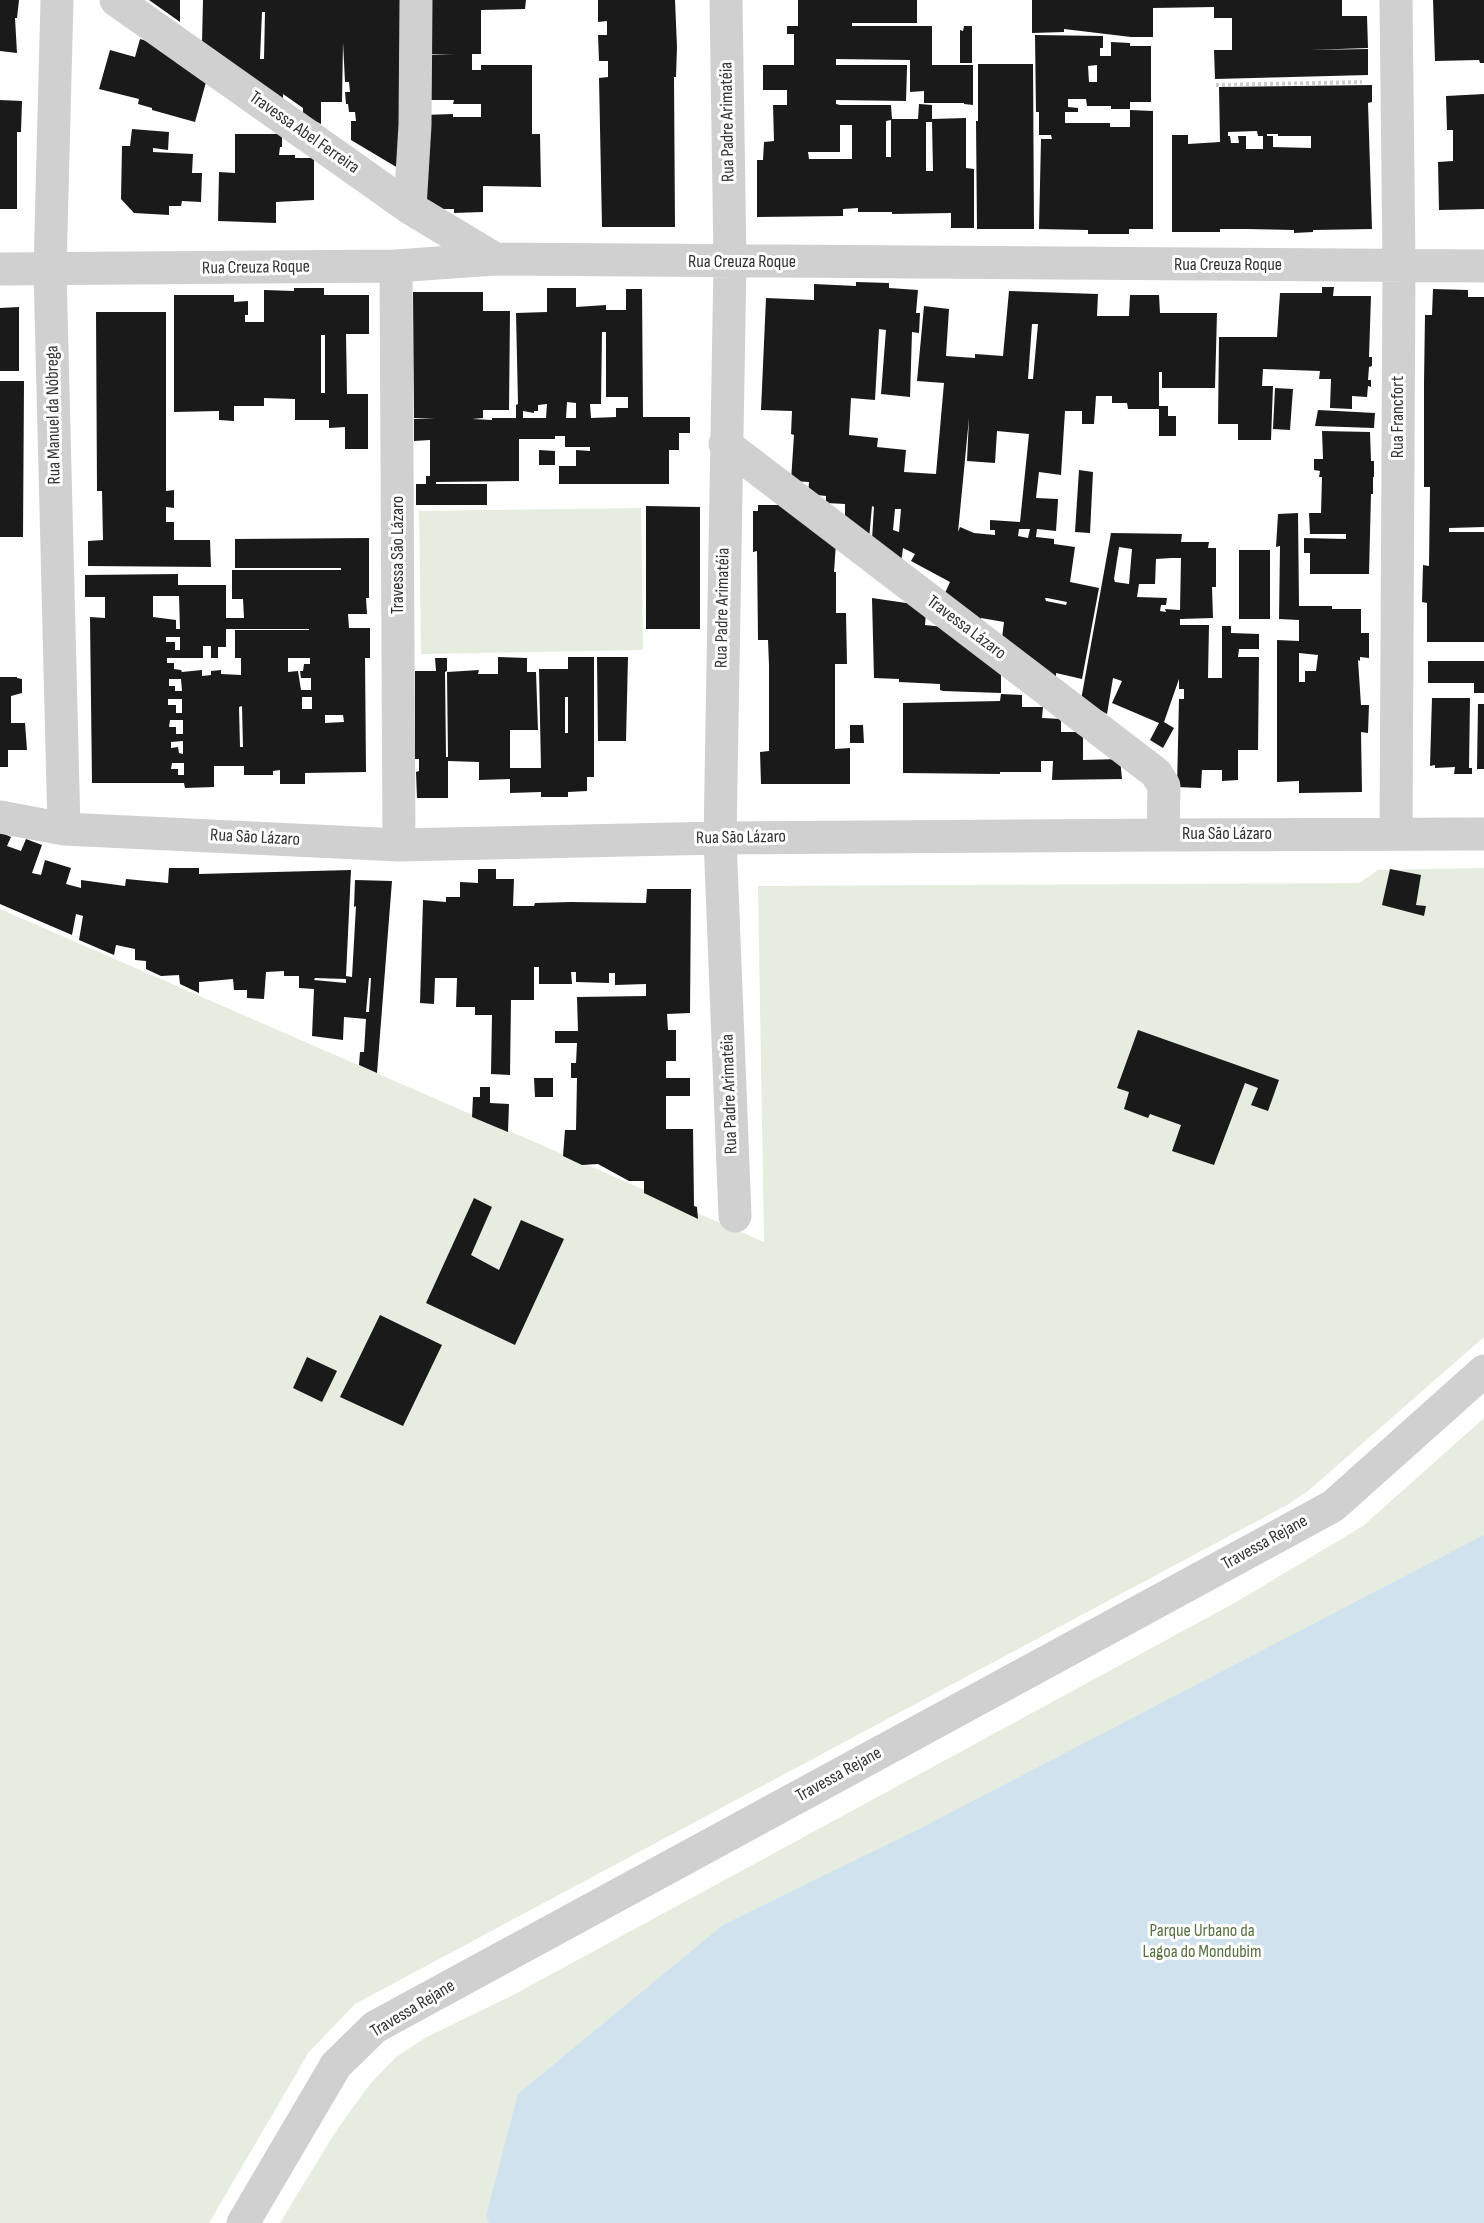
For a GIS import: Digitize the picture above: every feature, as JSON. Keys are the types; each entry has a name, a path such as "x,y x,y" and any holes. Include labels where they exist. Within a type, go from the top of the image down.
{"street":[{"name":"Rua Manuel da Nóbrega","path":"57,0 50,270 64,829"},
{"name":"Travessa Abel Ferreira","path":"116,0 410,208 495,260"},
{"path":"410,208 415,125 416,0"},
{"name":"Rua Padre Arimatéia","path":"726,0 730,262 725,444 720,838 735,1216"},
{"name":"Rua Francfort","path":"1396,0 1399,265 1396,834"},
{"name":"Rua Creuza Roque","path":"0,269 396,266 495,260 1484,266"},
{"name":"Travessa São Lázaro","path":"396,266 399,845"},
{"name":"Travessa Lázaro","path":"725,444 1156,773 1164,786 1163,834"},
{"name":"Rua São Lázaro","path":"0,817 64,829 399,845 720,838 1484,834"},
{"name":"Travessa Rejane","path":"243,2223 336,2065 375,2027 1333,1506 1484,1371"}],"path":[{"path":"1216,85 1397,82"}],"green space":[{"path":"641,508 643,650 421,654 419,511"},
{"path":"1484,868 1484,1337 1308,1491 1287,1505 355,2004 309,2052 209,2223 0,2223 0,909 764,1242 758,886 1359,883 1378,870"},
{"name":"Parque Urbano da Lagoa do Mondubim","path":"1484,1418 1484,2223 280,2223 336,2131 370,2084 396,2057 425,2038 515,1994 1238,1601 1363,1526"}],"water":[{"name":"Parque Urbano da Lagoa do Mondubim","path":"1484,1535 1484,2223 489,2223 486,2216 518,2094 723,1925 925,1826"}],"building":[{"path":"0,0 19,0 17,18 15,18 17,53 0,51"},
{"path":"149,0 180,0 180,22"},
{"path":"203,0 409,0 403,171 351,140 351,121 356,121 355,112 349,112 348,104 346,104 345,92 350,92 349,82 345,82 343,42 342,102 321,102 321,124 303,115 303,108 283,94 283,99 278,99 278,94 273,94 202,43","holes":["262,12 265,12 264,59 260,59"]},
{"path":"422,0 526,0 525,9 481,10 481,54 472,54 472,70 481,70 481,65 532,65 532,134 540,134 541,187 483,186 483,212 454,213 454,209 438,209 423,203 422,115 453,114 453,117 481,117 481,104 453,104 454,100 422,100 420,55 454,54 430,54"},
{"path":"598,0 675,0 677,47 676,77 674,77 675,227 602,227 599,78 608,77 608,61 599,61 598,35 607,35 607,21 598,22"},
{"path":"798,0 917,0 917,23 852,23 852,26 932,26 932,65 973,65 973,105 924,103 924,91 910,92 910,60 836,59 836,65 907,65 907,68 906,101 836,100 836,104 891,105 892,119 918,119 919,104 932,105 932,119 966,118 966,168 974,169 974,228 951,228 951,213 892,214 892,212 858,212 858,208 843,209 843,216 757,217 757,160 763,160 764,142 774,141 773,105 787,105 787,90 763,90 763,65 794,65 794,34 787,34 787,26 798,26","holes":["891,120 891,157 886,157 886,121","926,122 932,122 933,171 926,171","840,125 852,125 852,159 809,159 808,152 840,152"]},
{"path":"1032,0 1342,0 1342,16 1367,16 1368,48 1310,50 1368,49 1368,75 1215,79 1214,50 1232,50 1232,18 1214,18 1214,7 1153,8 1153,37 1131,37 1064,29 1064,32 1032,33"},
{"path":"1433,0 1484,0 1484,63 1480,63 1479,60 1435,61"},
{"path":"964,26 972,26 972,63 960,63 960,30 963,31"},
{"path":"1035,35 1103,36 1100,56 1111,56 1111,42 1130,43 1130,46 1151,46 1151,102 1130,102 1130,109 1111,109 1111,106 1087,106 1086,99 1068,99 1068,107 1078,108 1078,112 1065,112 1065,123 1110,123 1110,127 1130,127 1130,110 1153,111 1153,229 1129,229 1129,234 1088,234 1088,230 1039,229 1041,139 1052,139 1051,135 1039,135 1039,112 1036,112","holes":["1097,65 1097,82 1089,82 1088,66"]},
{"path":"140,39 179,50 208,75 195,122 152,110 152,108 138,104 139,99 99,89 110,50 135,57"},
{"path":"978,64 1033,64 1034,229 977,229"},
{"path":"1372,85 1372,102 1368,103 1372,229 1313,230 1313,232 1294,233 1294,230 1248,229 1220,229 1220,232 1172,232 1172,135 1188,135 1188,144 1220,142 1219,87","holes":["1257,131 1258,136 1263,136 1263,149 1246,149 1246,136 1238,136 1239,143 1231,143 1230,136 1228,136 1228,132","1267,134 1311,136 1311,148 1273,147 1273,136 1267,136"]},
{"path":"1484,94 1484,209 1439,210 1438,162 1453,161 1453,130 1447,130 1446,96"},
{"path":"0,100 22,101 21,132 17,132 17,209 0,209"},
{"path":"132,129 169,132 168,150 153,148 153,152 193,154 192,173 202,173 201,202 182,201 181,206 169,206 169,215 134,213 121,199 122,146 130,146"},
{"path":"235,134 282,134 282,147 280,147 279,155 314,158 314,200 276,202 276,223 218,221 219,172 235,173"},
{"path":"856,282 889,283 889,288 918,290 916,313 920,313 919,333 912,332 910,397 881,394 886,330 879,329 875,400 851,398 849,435 878,438 877,447 906,450 904,472 936,474 944,383 917,381 924,306 949,309 946,356 975,358 975,354 1003,356 1009,291 1098,294 1097,316 1129,316 1130,295 1159,295 1160,313 1217,313 1215,388 1162,388 1162,372 1159,372 1159,406 1168,406 1168,416 1176,416 1176,436 1159,436 1159,409 1128,409 1127,403 1112,403 1112,396 1096,396 1094,424 1082,424 1082,411 1065,411 1061,475 1039,472 1036,498 1058,499 1058,501 1056,531 1037,529 1036,537 1054,539 1054,544 1075,547 1070,582 1099,588 1082,679 1056,673 1056,677 1002,638 1004,622 981,618 981,621 945,593 950,582 911,561 915,554 903,548 901,563 872,539 874,507 872,506 869,539 845,521 845,504 826,503 826,496 808,494 809,482 791,481 794,435 791,434 792,411 761,410 766,298 814,300 814,284 856,286","holes":["1032,324 1038,324 1033,379 1028,379","969,418 967,461 995,463 997,431 1029,434 1020,522 990,520 990,530 995,530 995,535 974,533 960,527 958,532","895,509 901,509 899,532 893,530","1019,529 1030,529 1028,538 1018,536","1045,598 1067,602 1066,605 1046,601"]},
{"path":"1322,287 1334,287 1333,296 1371,296 1369,357 1372,357 1372,366 1369,367 1368,380 1371,380 1371,387 1368,386 1367,397 1352,396 1352,409 1330,408 1331,379 1319,379 1320,371 1263,369 1262,386 1273,386 1271,440 1238,440 1238,424 1218,424 1219,337 1277,337 1280,293 1322,293"},
{"path":"294,288 324,288 324,295 369,295 369,334 346,334 347,394 368,394 368,449 345,449 345,427 329,428 329,420 295,420 295,399 264,398 264,406 234,406 234,421 219,420 219,411 174,412 174,295 234,295 234,302 248,301 248,315 245,315 245,322 264,322 264,290 294,291","holes":["321,335 325,335 325,393 321,393"]},
{"path":"547,288 576,288 576,307 606,305 606,310 626,310 626,289 642,289 643,417 690,417 690,433 679,433 679,450 669,450 669,484 559,484 559,466 576,466 576,450 590,451 590,447 565,447 565,436 555,436 555,439 519,439 519,481 436,482 436,484 487,484 487,505 416,505 416,484 426,484 426,476 430,476 430,440 414,441 414,419 435,418 414,418 413,292 483,292 483,311 510,311 509,410 483,410 483,418 472,419 516,418 516,405 518,404 516,313 547,312","holes":["602,332 606,332 606,397 628,397 628,408 616,408 616,417 591,418 590,404 601,404","567,402 576,403 576,418 566,418","547,404 546,418 523,418 523,411 534,413 538,411 538,405"]},
{"path":"1433,289 1468,290 1468,297 1484,297 1484,527 1449,528 1449,532 1484,532 1484,642 1427,642 1427,603 1422,602 1423,565 1429,566 1430,487 1424,487 1425,315 1432,315"},
{"path":"19,307 19,371 0,371 0,308"},
{"path":"96,312 166,312 166,491 174,490 174,508 166,507 166,522 174,522 174,540 210,540 211,567 88,566 88,541 103,540 102,491 97,491"},
{"path":"0,381 24,381 23,537 0,537"},
{"path":"1275,388 1293,389 1290,430 1273,429"},
{"path":"1318,410 1375,413 1374,428 1315,426"},
{"path":"1322,431 1370,432 1374,477 1373,494 1371,494 1369,574 1310,574 1310,553 1304,553 1304,538 1346,539 1346,534 1310,534 1309,513 1321,513 1322,477 1319,477 1320,471 1314,470 1314,459 1323,459"},
{"path":"539,450 555,451 555,465 539,465"},
{"path":"1079,470 1093,472 1090,533 1075,532"},
{"path":"758,505 785,505 836,543 834,572 836,572 836,613 846,613 847,664 835,664 835,749 850,748 850,784 761,784 760,752 769,751 769,665 768,640 758,640 757,551 753,552 753,511 758,511"},
{"path":"646,506 700,507 700,629 646,629"},
{"path":"1298,513 1299,606 1361,609 1361,633 1369,633 1369,658 1360,657 1360,661 1358,660 1361,705 1369,705 1368,733 1361,732 1362,792 1299,793 1299,781 1277,782 1277,640 1299,641 1299,620 1279,619 1280,546 1276,547 1278,514","holes":["1299,653 1318,655 1316,671 1305,671 1305,682 1299,682"]},
{"path":"1111,533 1182,534 1181,542 1209,542 1208,548 1216,548 1216,587 1212,587 1213,618 1180,619 1180,625 1209,625 1208,678 1222,678 1222,626 1231,626 1231,633 1259,634 1259,649 1239,649 1238,657 1259,657 1258,750 1238,750 1238,780 1222,781 1222,770 1202,770 1201,788 1177,787 1179,699 1184,699 1184,689 1179,689 1179,679 1164,722 1174,728 1163,748 1150,740 1159,723 1112,703 1122,681 1113,678 1107,714 1081,700","holes":["1119,547 1132,549 1129,584 1115,582 1114,579","1181,558 1180,610 1160,611 1161,605 1166,605 1167,598 1137,597 1139,584 1155,584 1156,559"]},
{"path":"369,538 367,614 348,614 349,628 370,628 370,658 365,658 366,772 305,773 305,784 280,784 280,770 273,771 273,775 244,775 244,766 214,766 214,787 185,788 184,783 92,783 90,617 105,618 105,597 85,597 85,575 178,574 178,585 226,585 226,618 244,618 243,599 232,599 232,570 341,570 341,568 235,568 235,539","holes":["153,596 179,596 180,629 176,629 176,620 153,617","226,629 309,629 235,630 235,658 241,658 241,675 221,674 221,670 211,671 211,675 202,676 202,670 182,672 174,669 174,663 167,663 167,658 203,658 203,646 211,646 211,658 218,658 218,647 226,647","166,637 180,637 180,650 175,650 175,642 166,642","288,658 310,658 310,664 304,664 303,671 300,671 301,678 311,678 311,690 301,690 298,671 288,672","169,679 181,679 182,691 175,691 175,686 169,686","302,697 312,697 312,709 302,709","168,699 182,699 182,713 176,713 176,705 168,705","242,706 243,747 240,747 239,707","325,715 343,715 344,722 325,723","170,720 183,720 183,734 176,734 176,727 169,727","183,741 183,754 179,753 178,747 171,748 171,742","172,763 184,763 184,775 178,775 178,769 171,769"]},
{"path":"1239,550 1270,550 1270,619 1239,619"},
{"path":"872,598 906,603 906,598 926,613 925,625 944,627 1001,670 1001,693 943,691 940,690 940,684 874,678"},
{"path":"498,657 527,658 527,672 536,672 538,730 510,730 510,768 541,768 539,669 568,669 568,657 594,657 594,777 587,777 587,791 568,792 568,797 541,797 541,792 510,793 510,779 479,780 479,762 448,761 448,798 417,798 416,772 419,771 419,759 415,759 415,671 436,671 435,658 447,658 447,671 445,672 446,757 448,757 447,672 479,670 478,674 498,674","holes":["565,697 568,697 568,733 565,733"]},
{"path":"597,657 628,657 626,741 598,741"},
{"path":"1428,661 1484,661 1484,693 1474,693 1474,683 1428,683"},
{"path":"0,677 22,679 22,693 11,696 11,723 25,723 27,750 8,750 8,767 0,767"},
{"path":"1001,694 1022,695 1022,707 1043,707 1042,718 1061,719 1061,732 1083,732 1083,760 1120,759 1122,779 1052,780 1053,761 1041,761 1041,772 903,773 903,703 1000,701"},
{"path":"1432,698 1470,698 1469,768 1472,768 1472,774 1454,774 1455,767 1430,766"},
{"path":"1478,704 1484,704 1484,769 1477,769"},
{"path":"850,725 863,725 864,743 850,743"},
{"path":"0,832 11,837 7,846 21,851 26,839 42,845 32,873 41,875 45,860 71,868 66,884 81,888 81,880 125,886 126,879 168,883 169,868 199,868 199,874 351,870 346,976 352,977 356,906 354,907 355,880 392,881 377,1073 359,1065 360,1052 364,1052 366,1019 344,1017 343,1040 312,1036 314,989 299,988 299,976 284,976 284,971 266,972 264,999 247,998 247,990 234,990 233,979 199,982 199,993 180,984 179,975 161,976 146,969 146,961 135,960 135,949 116,945 114,955 79,940 83,916 76,914 72,935 0,904","holes":["315,978 346,979 346,983 314,980","369,978 371,978 369,1012 366,1012"]},
{"path":"478,869 496,869 496,879 514,879 513,906 571,902 646,903 647,889 691,889 690,1013 667,1014 668,1030 676,1030 676,1061 666,1061 666,1078 690,1078 690,1096 666,1096 666,1129 693,1129 694,1206 697,1207 698,1219 644,1193 644,1181 629,1181 598,1164 582,1165 563,1156 565,1130 576,1130 577,1078 571,1078 571,1063 576,1063 577,1043 555,1043 555,1031 578,1031 577,997 646,996 646,984 615,985 615,973 609,973 609,983 576,982 576,972 571,972 572,984 539,984 539,967 534,967 534,1000 511,1000 510,1075 491,1074 492,1015 475,1015 475,1007 456,1007 457,978 435,978 434,1004 420,1003 423,900 446,902 446,897 460,897 460,882 478,883"},
{"path":"1390,869 1421,875 1416,905 1426,906 1424,916 1382,905"},
{"path":"1138,1030 1279,1080 1268,1111 1251,1105 1258,1088 1245,1083 1214,1165 1172,1151 1181,1125 1150,1114 1148,1118 1124,1109 1129,1092 1117,1088"},
{"path":"534,1078 553,1078 553,1097 535,1097"},
{"path":"480,1087 490,1087 490,1103 509,1104 508,1132 472,1117 473,1097 480,1097"},
{"path":"474,1198 492,1207 471,1255 499,1270 521,1220 564,1239 515,1345 426,1303"},
{"path":"380,1315 442,1345 403,1426 340,1397"},
{"path":"307,1357 337,1371 322,1402 293,1388"}]}
